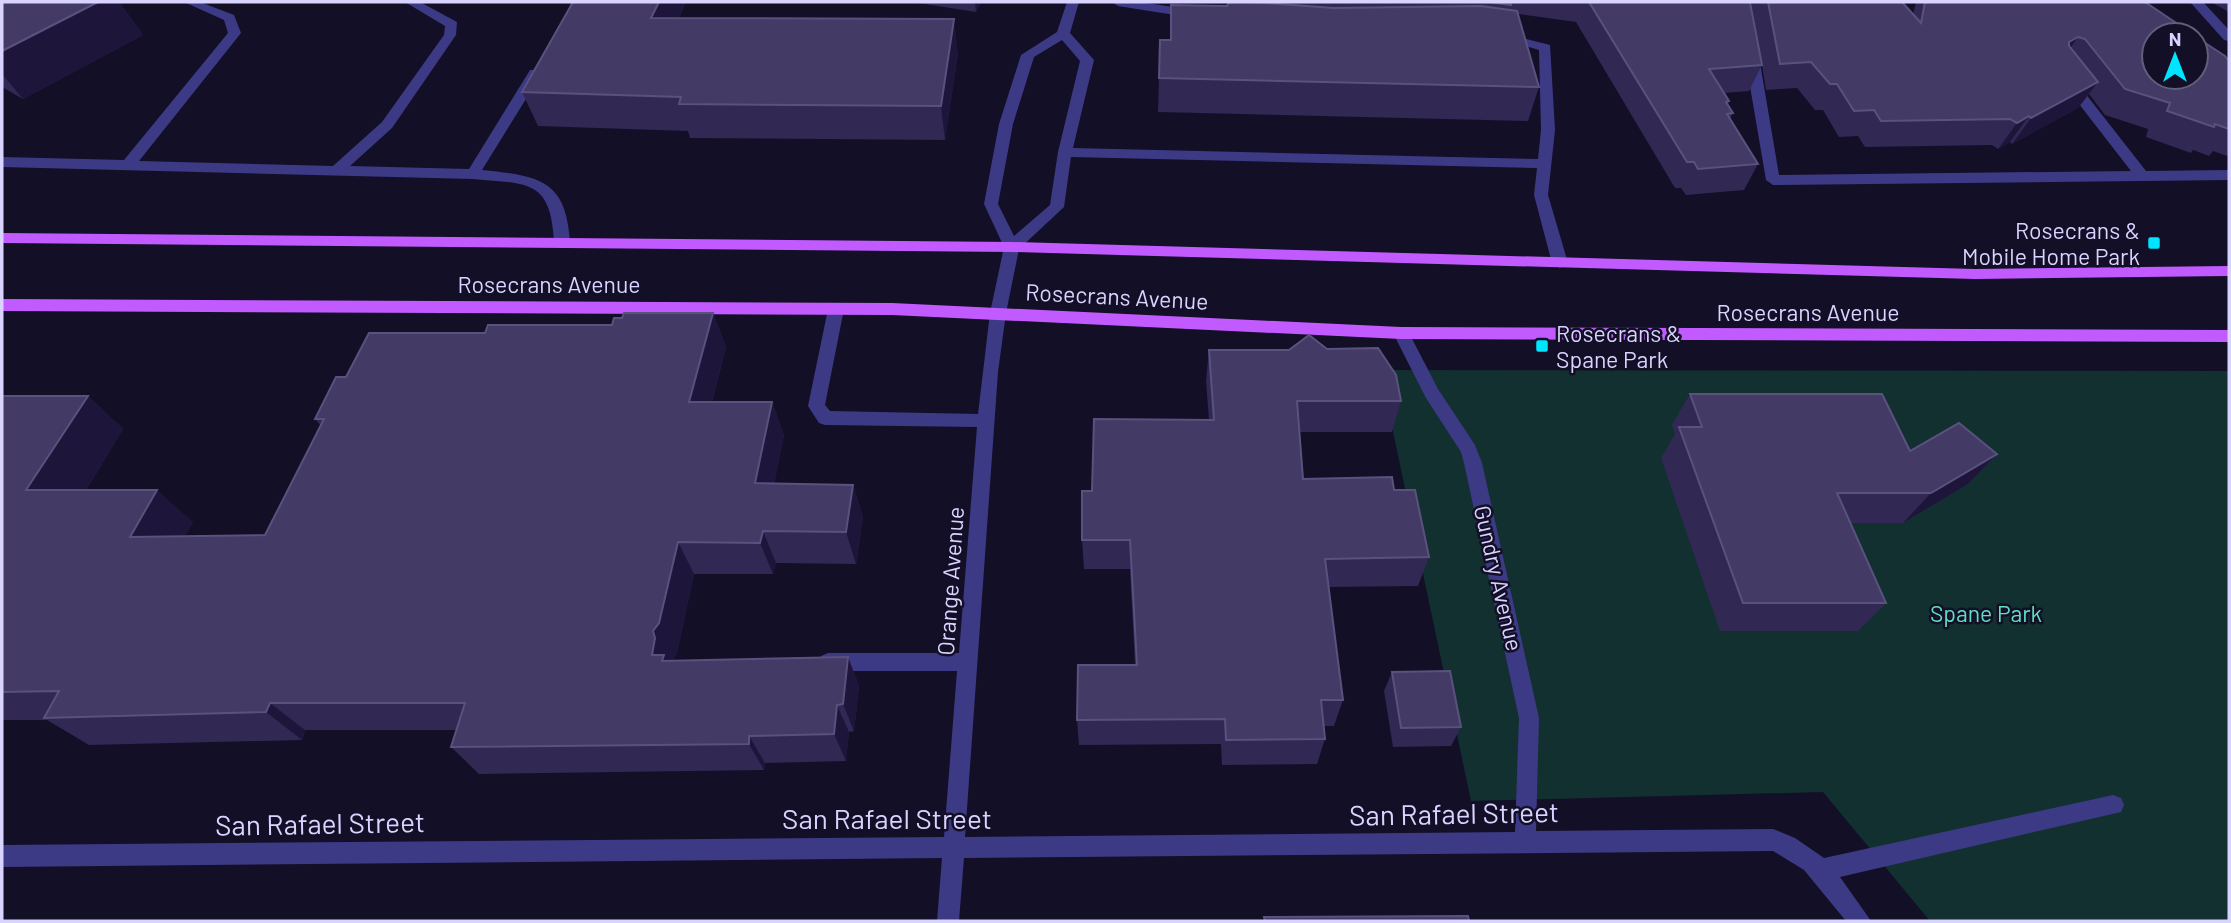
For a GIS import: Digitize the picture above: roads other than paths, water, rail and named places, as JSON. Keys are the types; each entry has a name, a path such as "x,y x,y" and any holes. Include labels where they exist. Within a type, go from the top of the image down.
{"main road":[{"name":"Rosecrans Avenue","path":"2,238 1012,247 1975,274 2229,271"},
{"name":"Rosecrans Avenue","path":"2,305 836,309 998,313 1401,333 2229,336"}],"street":[{"path":"126,167 235,33 230,18 190,2"},
{"path":"335,172 387,125 450,35 452,25 411,2"},
{"path":"1063,34 1087,60 1065,152 1056,207 1012,247 991,204 1006,124 1028,55 1063,34 1073,2"},
{"path":"1118,2 1174,6 1205,15"},
{"path":"2196,2 2229,37"},
{"path":"1484,34 1545,48 1548,130 1541,195 1560,263"},
{"path":"1749,41 1773,180 2229,175"},
{"path":"473,174 543,59"},
{"path":"2059,70 2142,176"},
{"path":"1065,152 1543,164"},
{"path":"2,162 473,174 515,180 538,187 553,197 559,211 562,243"},
{"name":"Orange Avenue","path":"948,921 986,421 998,313 1012,247"},
{"path":"836,309 816,406 825,418 986,421"},
{"name":"Gundry Avenue","path":"1401,333 1432,393 1469,450 1473,463 1529,718 1525,842"},
{"path":"806,662 968,662"},
{"path":"1860,921 1821,870 2113,805"},
{"name":"San Rafael Street","path":"2,856 1773,840 1799,850 1821,870"}],"place":[{"name":"Rosecrans & Mobile Home Park","path":"2154,243"},
{"name":"Rosecrans & Spane Park","path":"1542,346"}],"park label":[{"name":"Spane Park","path":"1986,613"}]}
